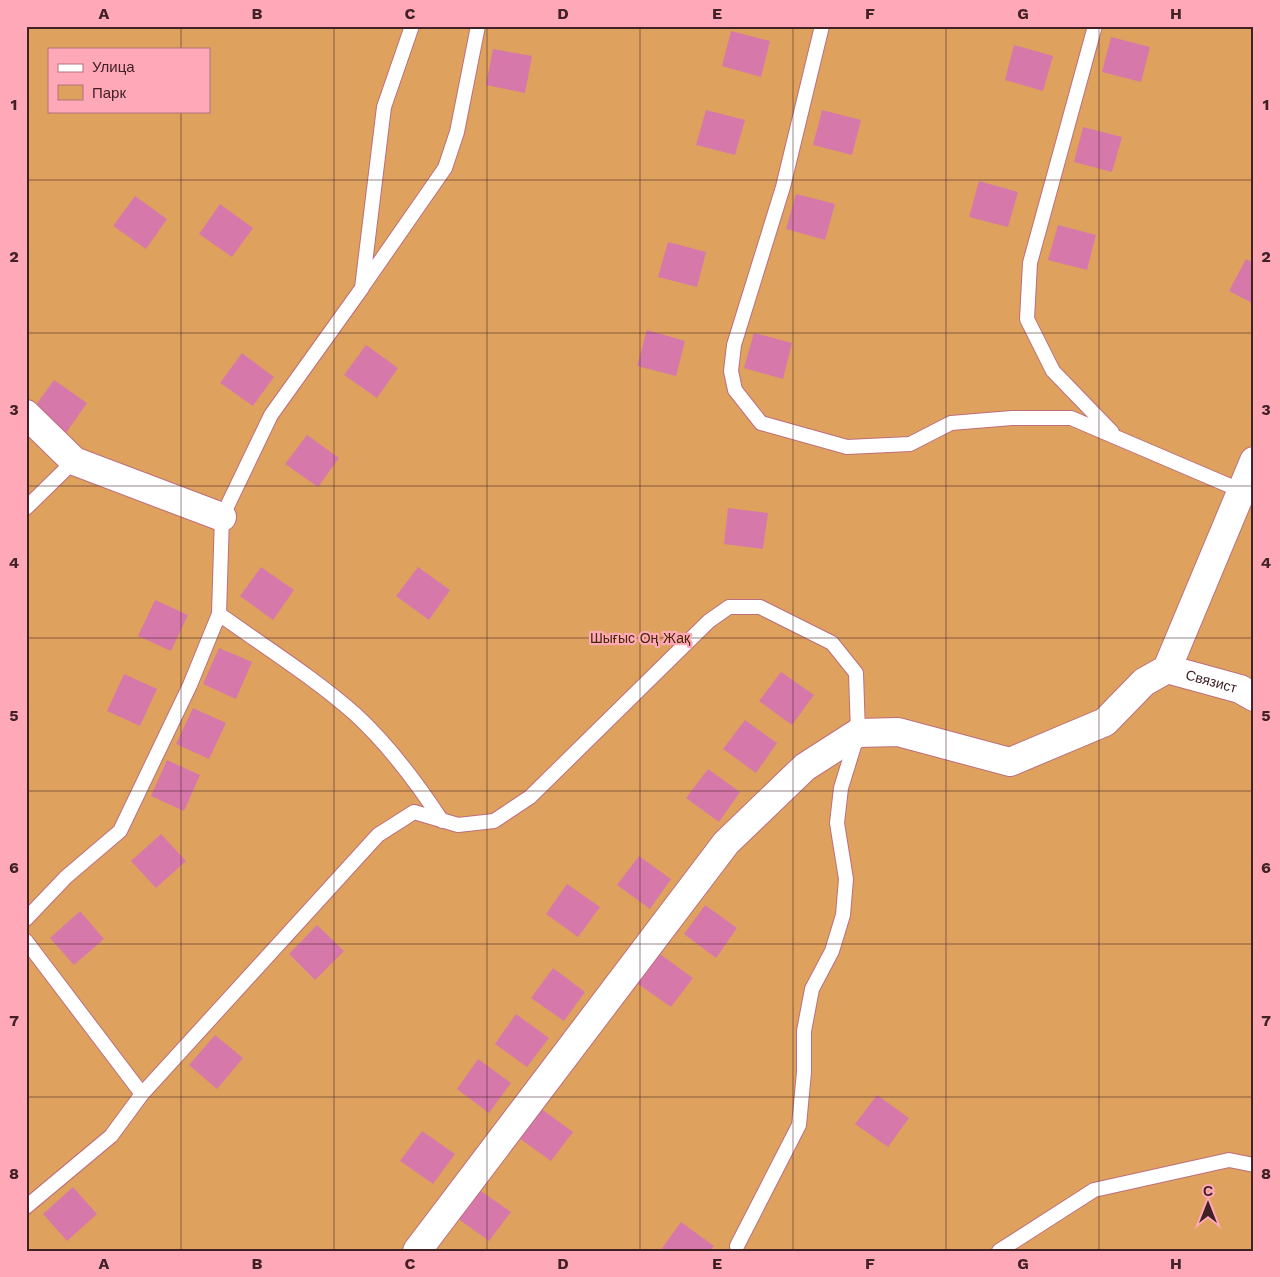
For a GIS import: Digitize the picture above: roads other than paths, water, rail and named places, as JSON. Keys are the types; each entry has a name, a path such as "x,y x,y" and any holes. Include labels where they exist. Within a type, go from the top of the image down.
{"street":[{"path":"26,414 74,461 222,517"},
{"path":"417,1251 726,843 805,767 858,733 898,732 1010,762 1105,722 1144,682 1167,669 1254,462"},
{"name":"Связист","path":"1167,669 1240,689 1254,698"}],"lane":[{"path":"362,288 384,107 412,26"},
{"path":"26,918 66,877 120,831 190,685 219,614 222,517 271,415 362,288 444,168 457,132 478,26"},
{"path":"822,26 783,187 734,346 731,371 735,390 761,423 847,447 910,444 951,423 1012,418 1071,418 1242,491"},
{"path":"1095,26 1030,263 1027,319 1053,371 1118,437"},
{"path":"26,508 74,461"},
{"path":"26,1207 111,1136 142,1094 378,835 414,812 458,825 494,821 530,796 709,621 729,607 760,607 832,643 856,673 858,733 841,788 837,823 846,880 843,915 832,951 812,989 810,997 804,1031 804,1072 799,1125 739,1249"},
{"path":"219,614 315,682 356,715 412,776 442,821"},
{"path":"26,941 142,1094"},
{"path":"999,1251 1094,1190 1229,1160 1254,1165"}],"park label":[{"name":"Шығыс Оң Жақ","path":"640,638"}]}
